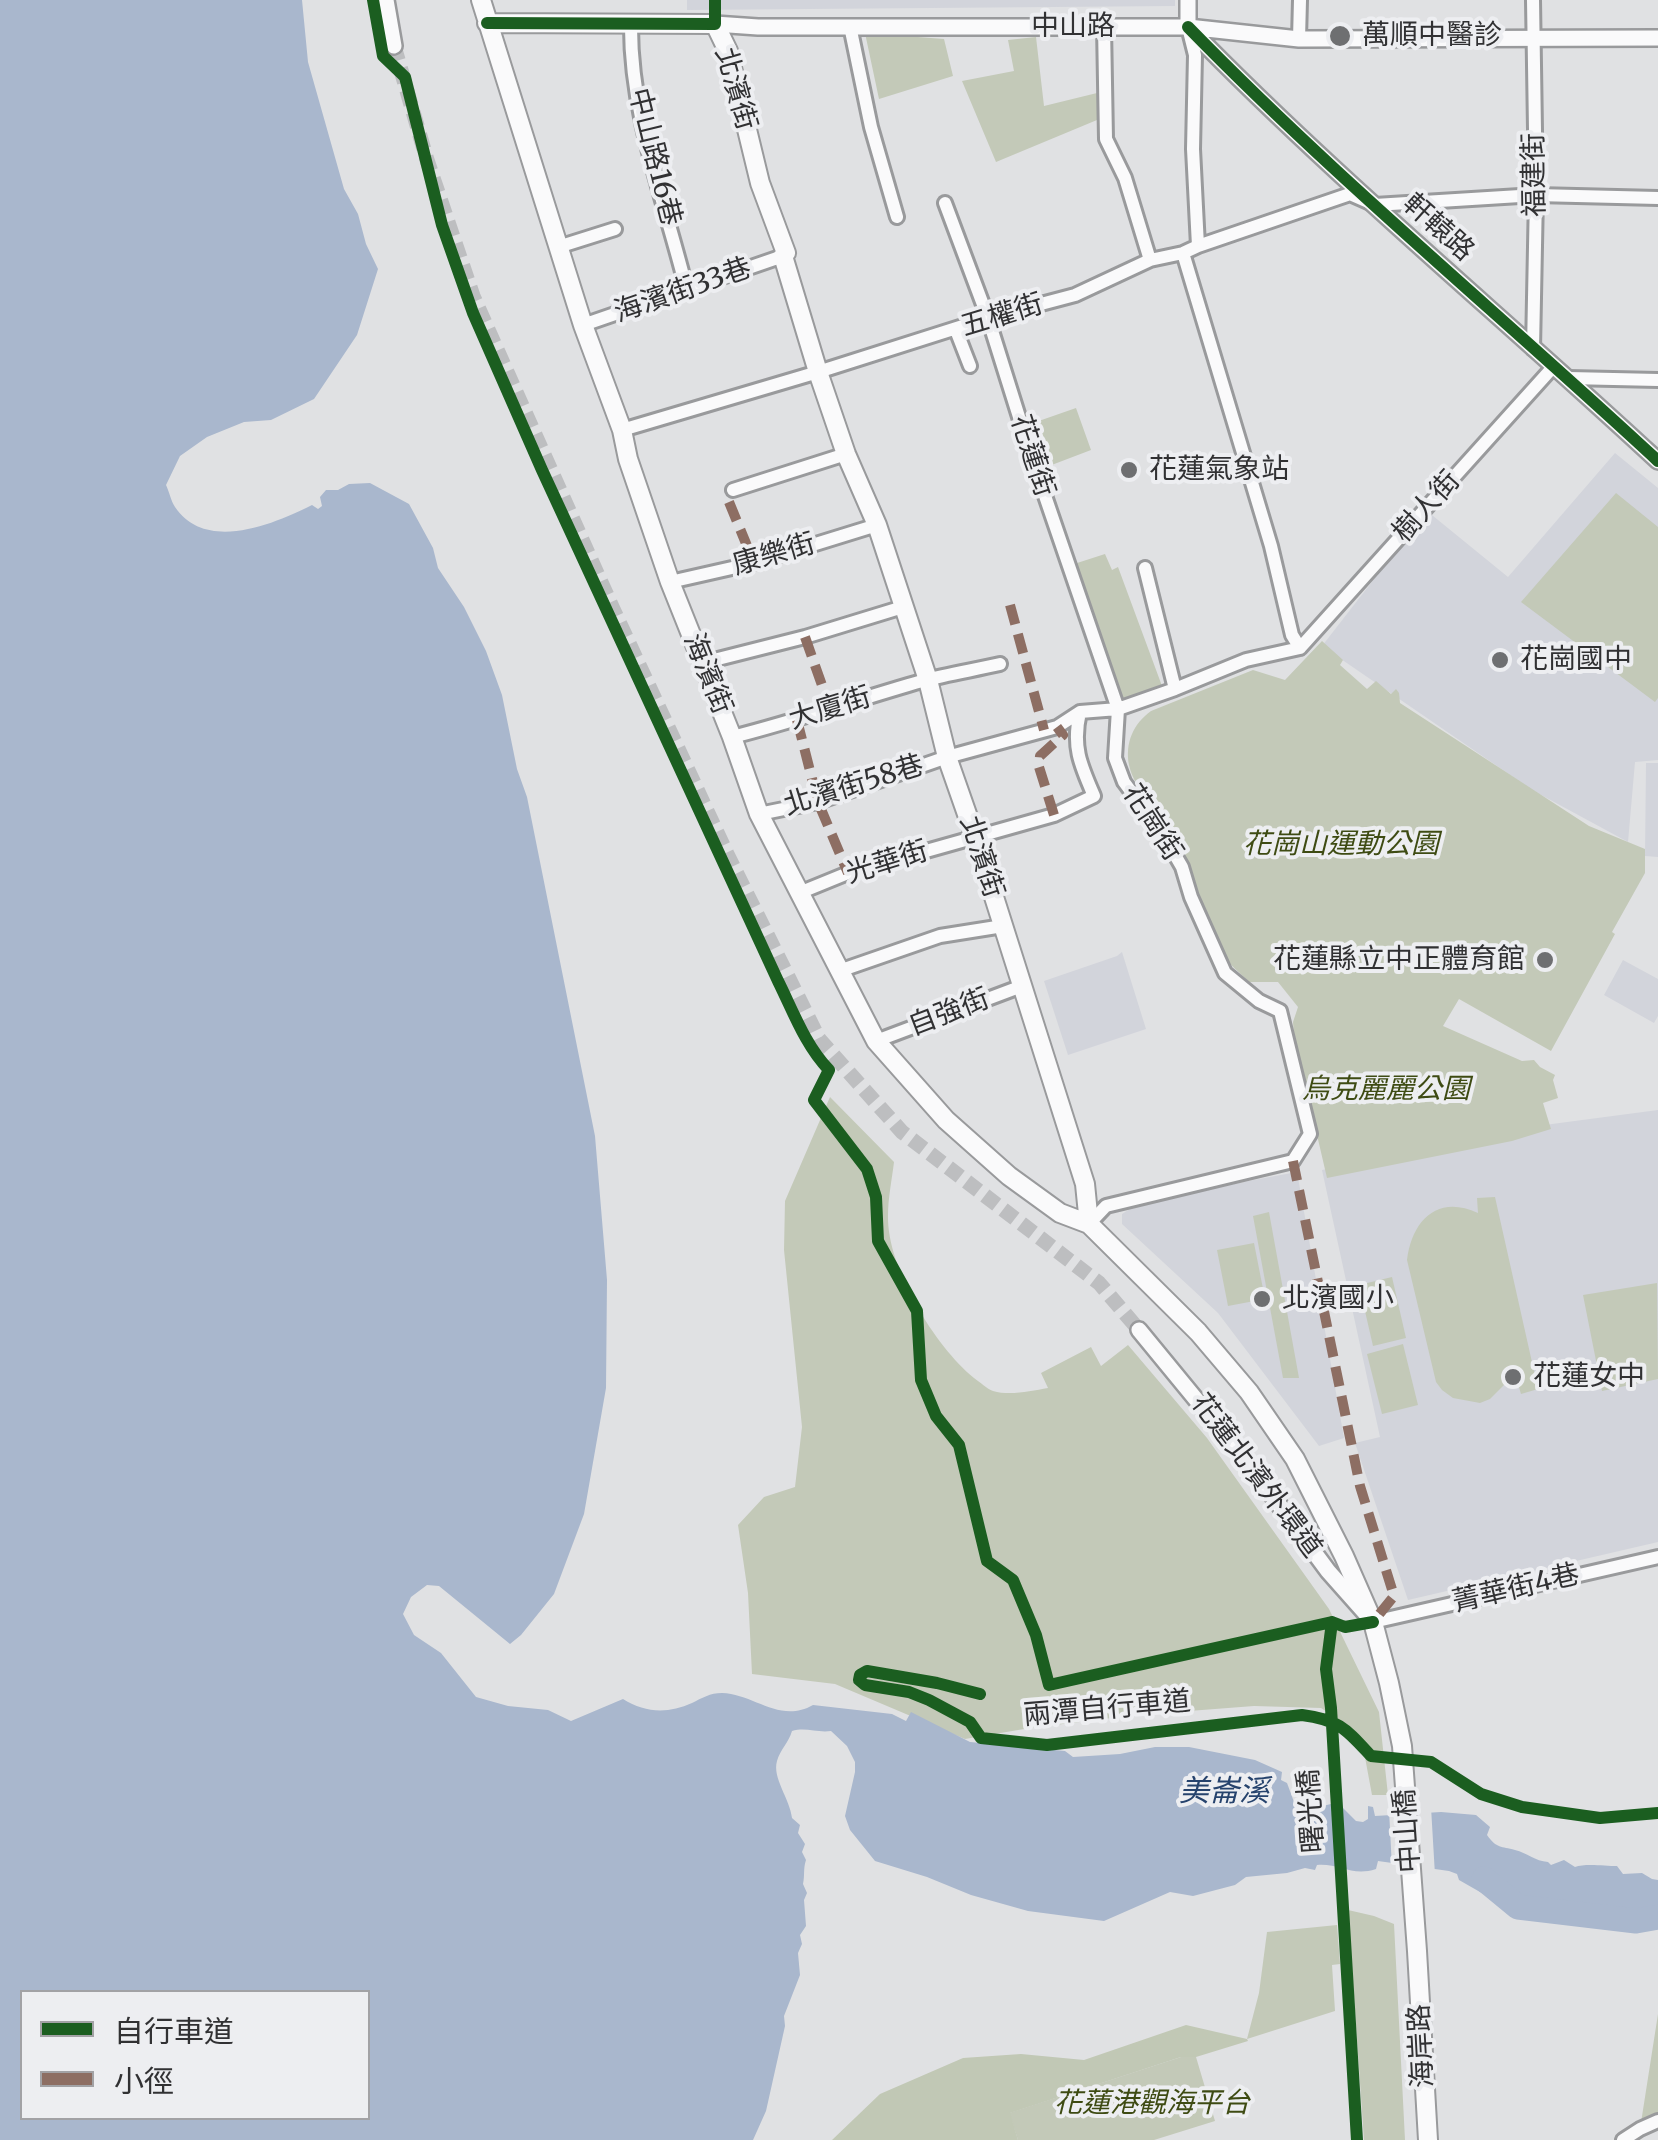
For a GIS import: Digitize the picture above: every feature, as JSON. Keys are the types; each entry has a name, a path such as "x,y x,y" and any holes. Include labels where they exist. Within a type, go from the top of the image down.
{"main road":[{"name":"海濱街","path":"485,0 488,22 558,247 622,430 628,459 670,582 760,814 876,1041 946,1120 1009,1176 1060,1213 1089,1224"},
{"name":"中山路","path":"488,22 715,24"},
{"name":"北濱街","path":"715,24 728,51 760,183 786,252 782,256 818,372 846,454 877,525 928,680 947,757 1085,1184 1089,1224"},
{"path":"1089,1224 1198,1332 1249,1392 1295,1459 1373,1622"},
{"name":"中山橋","path":"1373,1622 1402,1746 1417,1951"},
{"name":"海岸路","path":"1417,1951 1428,2140"}],"street":[{"path":"386,0 394,46"},
{"path":"1188,0 1188,27 1195,55 1192,149 1198,246"},
{"path":"1299,40 1300,0"},
{"name":"福建街","path":"1532,0 1536,195 1533,349"},
{"name":"中山路16巷","path":"631,23 630,59 647,150 687,291"},
{"name":"中山路","path":"715,24 1188,27 1299,40 1658,38"},
{"path":"850,26 871,127 897,217"},
{"path":"1104,26 1106,139 1124,178 1150,260"},
{"name":"軒轅路","path":"1188,27 1375,204 1658,461"},
{"name":"五權街","path":"622,430 1075,294 1150,260 1183,254 1350,194 1375,204 1536,195 1658,198"},
{"name":"花蓮街","path":"945,203 988,318 1118,709"},
{"path":"558,247 616,229"},
{"path":"1080,712 1118,709 1246,660 1300,648 1292,635 1271,546 1183,254"},
{"name":"海濱街33巷","path":"583,325 782,256"},
{"path":"956,330 970,366"},
{"name":"樹人街","path":"1300,648 1554,366"},
{"path":"1569,378 1658,380"},
{"path":"733,490 846,454"},
{"name":"康樂街","path":"670,582 754,563 877,525"},
{"path":"1145,568 1175,689"},
{"path":"702,663 903,607"},
{"name":"大廈街","path":"732,737 928,680 1000,664"},
{"name":"花崗街","path":"1089,1224 1106,1206 1293,1161 1310,1134 1280,1011 1259,1001 1225,973 1182,867 1124,782 1115,758 1118,709"},
{"name":"北濱街58巷","path":"760,814 818,802 947,757 1057,726 1080,712"},
{"name":"光華街","path":"800,892 848,873 1067,811 1094,796 1079,762 1074,734 1080,712"},
{"path":"839,971 940,936 1003,926"},
{"name":"自強街","path":"876,1041 1022,986"},
{"name":"花蓮北濱外環道","path":"1139,1330 1238,1450 1328,1571 1373,1622"},
{"name":"菁華街4巷","path":"1373,1622 1658,1557"},
{"path":"1623,2140 1641,2134 1658,2121"}],"shaded area":[{"path":"687,0 1175,0 1175,6 687,10"},
{"name":"花崗國中","path":"1615,453 1658,488 1658,760 1635,762 1628,842 1532,790 1322,646 1427,511 1508,577"},
{"path":"1646,763 1658,763 1658,857 1645,856"},
{"path":"1122,952 1146,1029 1068,1055 1044,981"},
{"path":"1623,960 1658,979 1658,1016 1654,1023 1604,995"},
{"name":"花蓮女中","path":"1658,1110 1658,1542 1408,1600 1355,1443 1380,1437 1322,1170 1410,1149"},
{"name":"北濱國小","path":"1297,1172 1344,1438 1319,1446 1218,1313 1122,1224 1122,1214 1133,1207"}],"green space":[{"path":"865,33 944,39 953,76 879,99"},
{"path":"1036,37 1044,106 1097,93 1097,120 996,162 962,81 1014,71 1008,40"},
{"path":"1076,408 1091,450 1049,466 1033,423"},
{"path":"1616,493 1658,527 1655,702 1521,602"},
{"path":"1105,554 1112,570 1118,567 1162,686 1121,701 1074,564"},
{"name":"花崗山運動公園","path":"1322,641 1343,660 1340,665 1367,689 1376,681 1391,694 1396,689 1400,703 1589,826 1645,849 1645,873 1551,1051 1459,999 1443,1026 1522,1061 1534,1060 1555,1075 1558,1098 1543,1103 1551,1129 1512,1141 1327,1178 1294,1036 1298,1007 1278,982 1249,982 1222,954 1206,925 1170,832 1132,774 1129,742 1139,722 1151,711 1253,670 1285,680"},
{"path":"830,1097 894,1162 888,1216 890,1237 904,1282 929,1326 974,1378 1000,1392 1048,1388 1041,1373 1091,1347 1101,1366 1128,1345 1207,1438 1329,1609 1379,1712 1388,1795 1372,1795 1364,1752 1344,1723 1321,1708 1254,1706 1137,1715 965,1739 835,1684 752,1674 748,1593 738,1525 764,1497 795,1487 802,1427 784,1250 785,1201"},
{"path":"1495,1197 1538,1389 1521,1394 1515,1374 1490,1399 1480,1403 1453,1398 1436,1382 1407,1260 1415,1233 1429,1214 1451,1207 1478,1213 1477,1198"},
{"path":"1269,1212 1299,1378 1283,1378 1253,1216"},
{"path":"1254,1243 1265,1299 1228,1306 1217,1250"},
{"path":"1392,1277 1406,1338 1373,1346 1359,1285"},
{"path":"1657,1283 1658,1379 1602,1391 1583,1295"},
{"path":"1403,1344 1418,1405 1382,1414 1367,1354"},
{"path":"1348,1910 1394,1924 1405,2140 1364,2140"},
{"path":"1337,1925 1340,1964 1332,1965 1335,2011 1247,2039 1259,1993 1267,1932"},
{"path":"1658,2014 1658,2121 1640,2129"},
{"path":"1186,2025 1248,2041 1196,2057 1181,2057 1010,2113 1018,2140 832,2140 880,2094 963,2058 1021,2054 1084,2060"},
{"name":"花蓮港觀海平台","path":"1181,2057 1196,2057 1215,2121 1154,2140 1018,2140 1009,2113"}],"water":[{"path":"0,0 302,0 308,62 344,189 358,214 378,269 357,335 314,399 271,420 244,422 207,437 180,456 166,485 175,507 188,521 222,532 260,526 312,505 318,509 326,490 338,490 349,484 370,483 409,504 433,548 438,568 486,651 502,695 517,769 527,797 595,1136 607,1280 606,1388 584,1514 554,1594 510,1644 439,1586 427,1585 411,1597 403,1614 414,1635 441,1653 476,1697 508,1706 548,1710 571,1721 623,1699 640,1707 665,1710 722,1693 778,1710 801,1710 813,1705 892,1714 906,1721 911,1712 970,1742 1065,1751 1073,1757 1189,1747 1255,1760 1282,1772 1281,1780 1287,1783 1294,1802 1310,1809 1331,1804 1363,1822 1368,1819 1368,1806 1373,1807 1375,1816 1441,1812 1476,1815 1490,1827 1487,1835 1497,1845 1551,1865 1564,1860 1575,1867 1617,1866 1623,1874 1642,1873 1658,1880 1658,1920 1577,1911 1553,1914 1487,1896 1449,1871 1378,1861 1376,1869 1367,1871 1317,1865 1315,1870 1246,1877 1235,1885 1193,1896 1170,1892 1104,1921 1028,1911 875,1861 850,1830 845,1816 855,1772 847,1746 831,1731 792,1731 776,1768 805,1844 802,1852 806,1860 806,1926 800,1935 800,1975 784,2016 766,2111 753,2140 0,2140"}],"pier":[{"path":"1333,1800 1340,1802 1344,1876 1338,1873"},
{"path":"1431,1807 1435,1875 1392,1868 1389,1810"}],"waterway":[{"name":"美崙溪","path":"1484,1879 1518,1907 1636,1921 1658,1917"}],"tunnel":[{"path":"394,46 473,296 727,854 819,1039 902,1132 1099,1283 1139,1330"}],"marked path":[{"path":"729,502 754,563"},
{"path":"1010,605 1044,730"},
{"path":"805,637 830,708"},
{"path":"797,720 818,802 848,873"},
{"path":"1054,815 1039,767 1040,756 1063,735 1057,727"},
{"path":"1293,1161 1360,1486 1394,1596 1373,1622"}],"cycle path":[{"name":"兩潭自行車道","path":"373,0 383,56 405,77 442,225 473,313 778,981 806,1039 829,1070 814,1100 867,1169 876,1197 878,1241 917,1311 921,1380 936,1416 959,1445 987,1561 1013,1580 1036,1635 1049,1685 1332,1622 1345,1627 1373,1622"},
{"path":"487,23 715,24 715,0"},
{"path":"1188,27 1361,193 1658,461"},
{"name":"曙光橋","path":"1332,1622 1326,1669 1357,2140"},
{"name":"兩潭自行車道","path":"980,1694 867,1671 859,1680 865,1685 909,1692 929,1700 970,1722 981,1738 1047,1745 1302,1715 1315,1717 1341,1727 1371,1756 1431,1762 1481,1794 1522,1807 1600,1818 1658,1813"}],"place":[{"name":"萬順中醫診","path":"1340,36"},
{"name":"花蓮氣象站","path":"1129,470"},
{"name":"花崗國中","path":"1500,660"},
{"name":"花蓮縣立中正體育館","path":"1545,960"},
{"name":"北濱國小","path":"1262,1299"},
{"name":"花蓮女中","path":"1513,1377"}],"park label":[{"name":"烏克麗麗公園","path":"1386,1090"}]}
